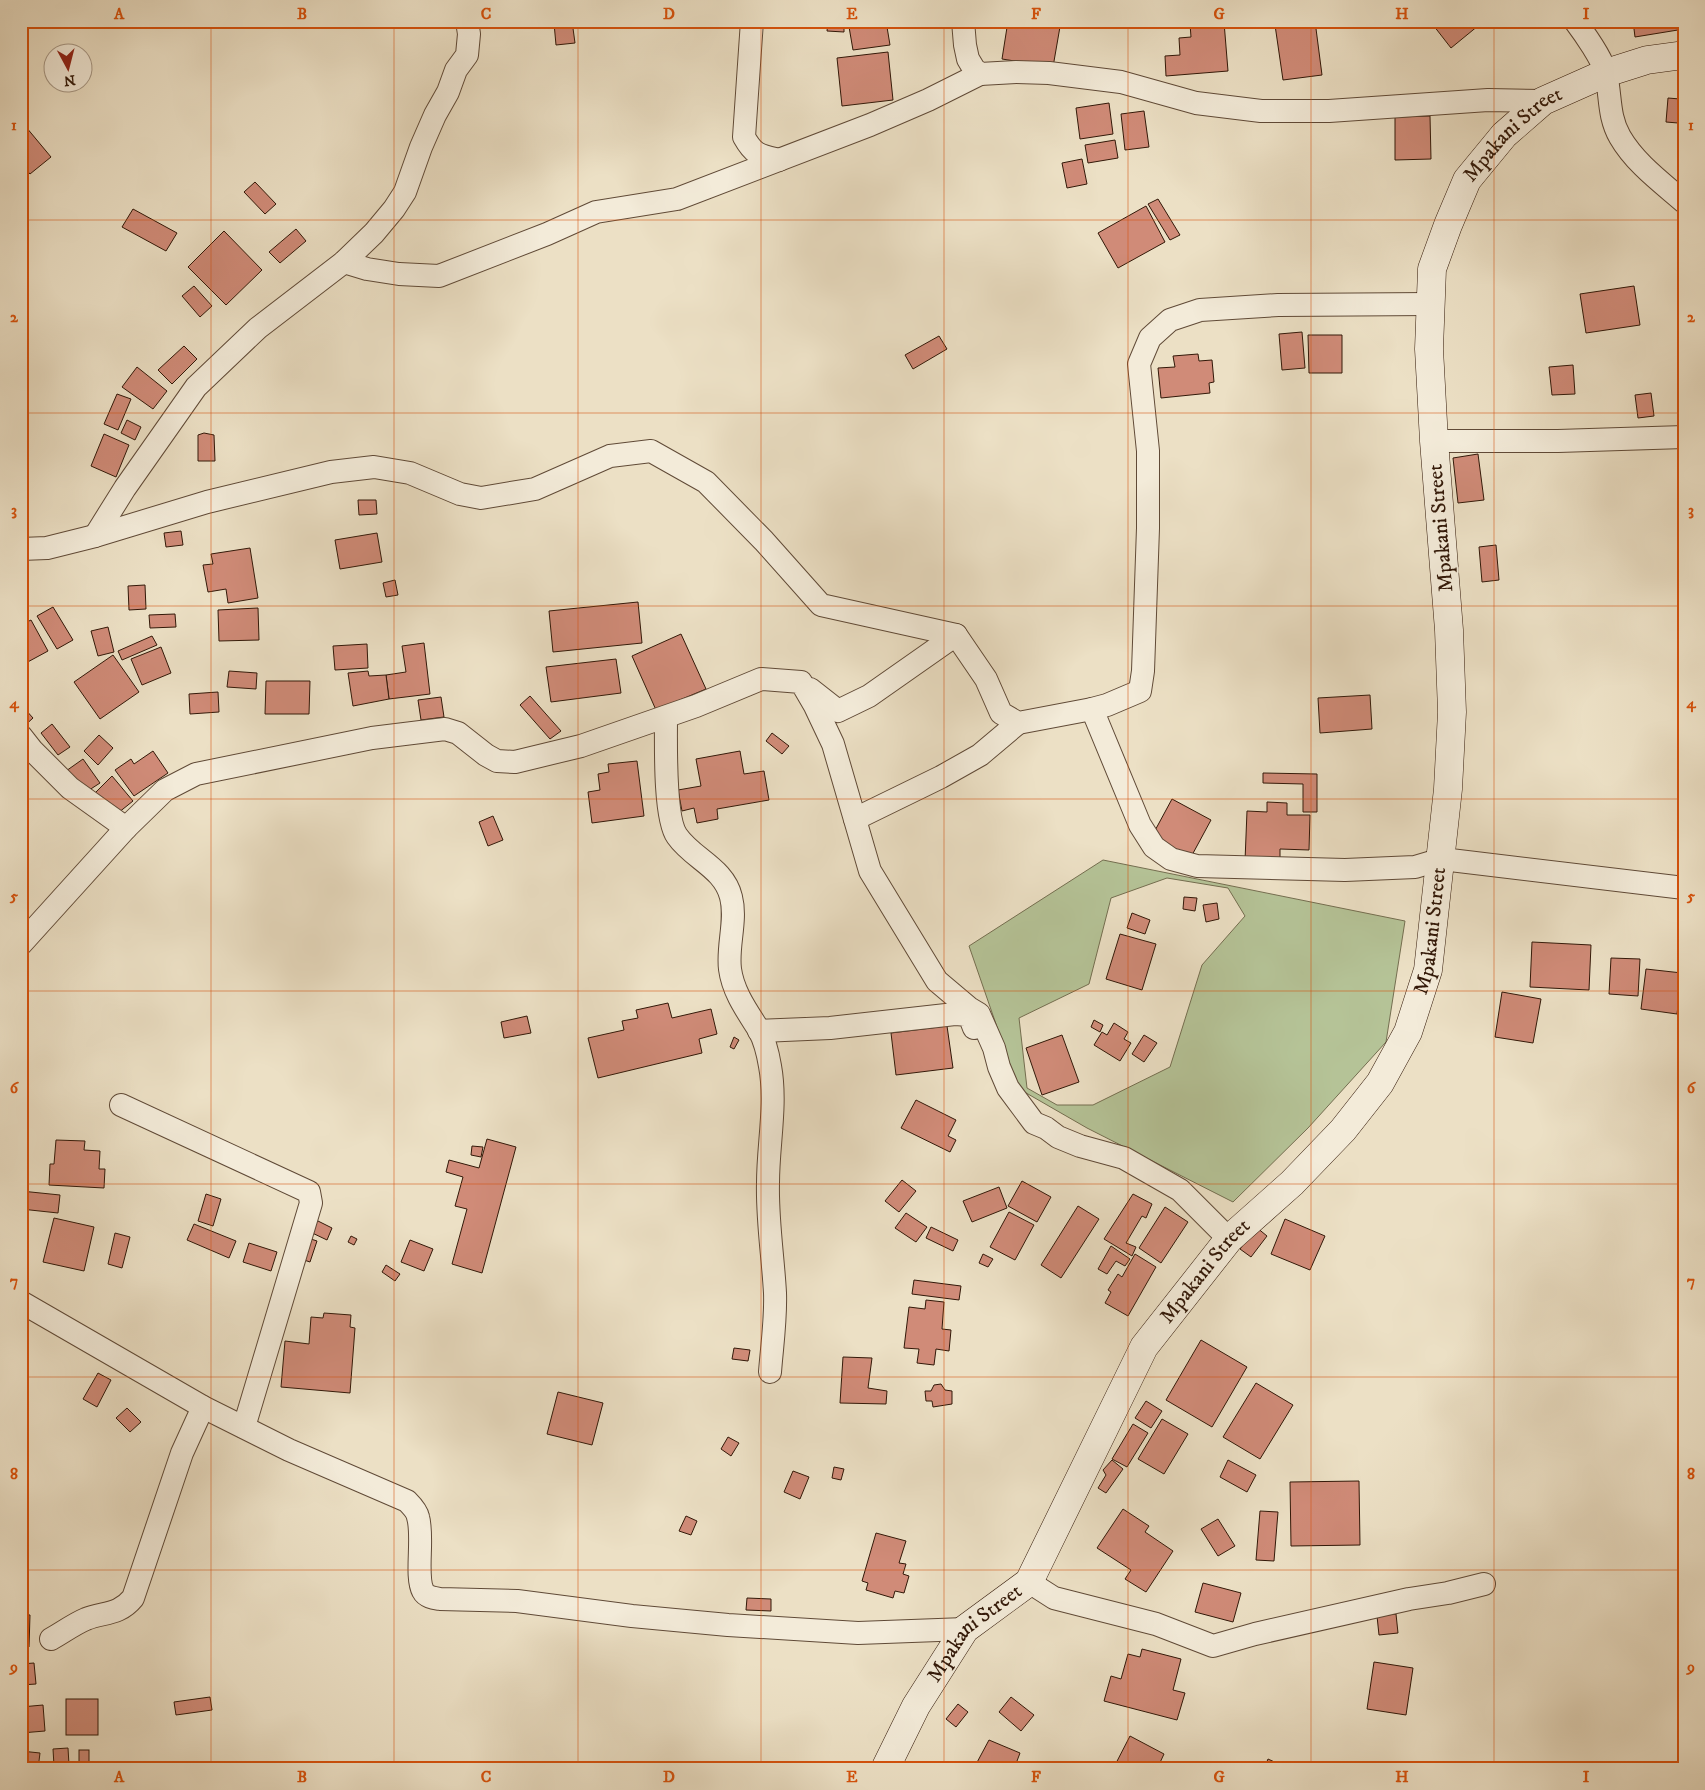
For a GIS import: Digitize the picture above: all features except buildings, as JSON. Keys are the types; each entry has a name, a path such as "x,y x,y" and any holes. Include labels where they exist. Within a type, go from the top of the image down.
{"street":[{"path":"95,536 125,488 196,387 258,328 344,262 374,233 394,209 405,192 421,147 435,115 448,92 456,70 467,55 469,34 467,21"},
{"path":"752,21 744,137 751,149 758,155 779,160"},
{"path":"963,21 968,60 980,74"},
{"path":"1575,21 1586,36 1606,72 1611,117 1620,137 1635,159 1684,202"},
{"name":"Mpakani Street","path":"885,1769 916,1706 966,1630 1029,1582 1144,1346 1229,1238 1292,1183 1343,1130 1380,1083 1408,1032 1428,970 1442,858 1452,712 1449,630 1434,441 1430,349 1432,269 1467,180 1504,135 1543,101 1606,72 1647,60 1684,55"},
{"path":"344,262 367,269 399,274 439,276 547,234 596,212 677,198 779,160 870,125 928,100 980,74 1049,73 1121,82 1196,103 1261,111 1329,111 1488,100 1543,101"},
{"path":"855,819 941,778 980,755 1018,723 1092,708 1140,691 1143,671 1148,518 1148,451 1139,364 1150,338 1170,320 1200,310 1278,305 1431,304"},
{"path":"1434,441 1684,438"},
{"path":"21,549 47,548 95,536 207,502 331,472 374,467 410,472 460,494 481,498 535,489 610,456 651,450 706,482 764,541 821,605 956,635 986,679 1001,714 1018,723"},
{"path":"21,944 126,828 165,790 196,774 372,738 445,729 458,733 486,755 497,761 515,762 581,746 666,716 761,678 800,682 838,711 869,696 956,635"},
{"path":"800,682 824,722 833,744 870,871 937,981 979,1014 994,1048 999,1067 1008,1088 1034,1123 1046,1128 1058,1138 1124,1158 1180,1190 1229,1238"},
{"path":"1092,708 1140,825 1154,847 1172,859 1197,866 1346,870 1415,866 1442,858 1684,888"},
{"path":"666,716 667,783 672,826 677,836 728,885 732,900 730,969 735,988 766,1046 770,1067 773,1097 768,1184 775,1295 770,1372"},
{"path":"21,736 32,750 70,788 126,828"},
{"path":"759,1031 830,1028 955,1014 969,1015 1000,1095 1036,1136"},
{"path":"121,1104 309,1192 311,1203 244,1427"},
{"path":"21,1302 203,1407 289,1450 407,1501 418,1515 422,1543 421,1582 424,1592 430,1597 440,1599 517,1601 642,1617 808,1630 858,1633 966,1630"},
{"path":"51,1640 86,1619 113,1612 126,1606 133,1598 182,1453 203,1407"},
{"path":"1029,1582 1054,1598 1156,1624 1213,1646 1255,1634 1484,1584"}],"green space":[{"path":"1103,860 1405,921 1386,1042 1308,1128 1233,1202 1087,1128 1021,1090 1015,1079 969,946","holes":["1167,878 1228,888 1245,916 1202,965 1170,1067 1093,1105 1057,1105 1027,1088 1019,1018 1089,984 1111,898"]}]}
